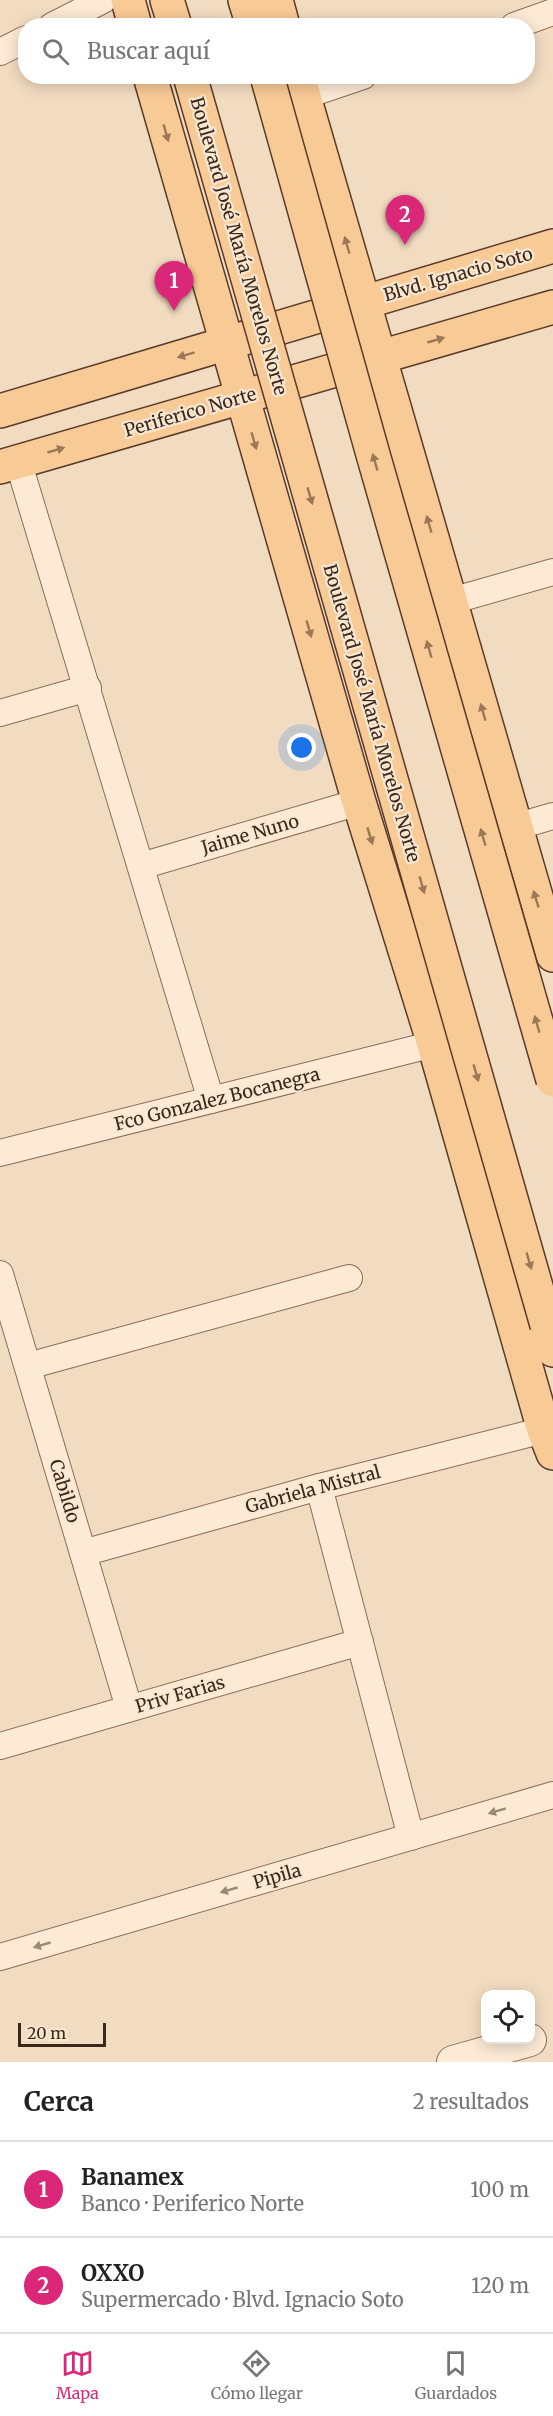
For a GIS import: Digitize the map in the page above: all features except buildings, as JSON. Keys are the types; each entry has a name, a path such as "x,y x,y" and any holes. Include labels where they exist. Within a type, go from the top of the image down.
{"main road":[{"path":"128,0 133,18"},
{"path":"167,0 173,18"},
{"path":"245,0 251,18"},
{"path":"276,0 281,18"},
{"path":"152,84 359,802 434,1044 549,1441"},
{"name":"Boulevard José María Morelos Norte","path":"192,84 550,1337"},
{"path":"269,84 553,1080"},
{"path":"301,86 553,955"},
{"name":"Blvd. Ignacio Soto","path":"363,302 553,246"},
{"path":"0,411 363,302"},
{"path":"380,357 553,307"},
{"name":"Periferico Norte","path":"9,464 380,357"}],"street":[{"path":"68,18 103,0"},
{"path":"535,18 553,12"},
{"path":"0,52 18,43"},
{"path":"9,464 88,688 211,1100"},
{"path":"451,600 553,572"},
{"path":"0,713 88,688"},
{"name":"Jaime Nuno","path":"141,866 359,802"},
{"path":"515,827 553,816"},
{"name":"Fco Gonzalez Bocanegra","path":"0,1153 434,1044"},
{"name":"Cabildo","path":"0,1274 129,1708"},
{"path":"28,1366 349,1278"},
{"name":"Gabriela Mistral","path":"83,1553 319,1487 549,1441"},
{"path":"319,1487 411,1837"},
{"name":"Priv Farias","path":"0,1746 360,1642"},
{"name":"Pipila","path":"0,1957 553,1795"},
{"path":"535,2038 553,2033"},
{"path":"453,2062 513,2044"}],"place":[{"name":"OXXO","path":"405,245"},
{"name":"Banamex","path":"174,311"}]}
